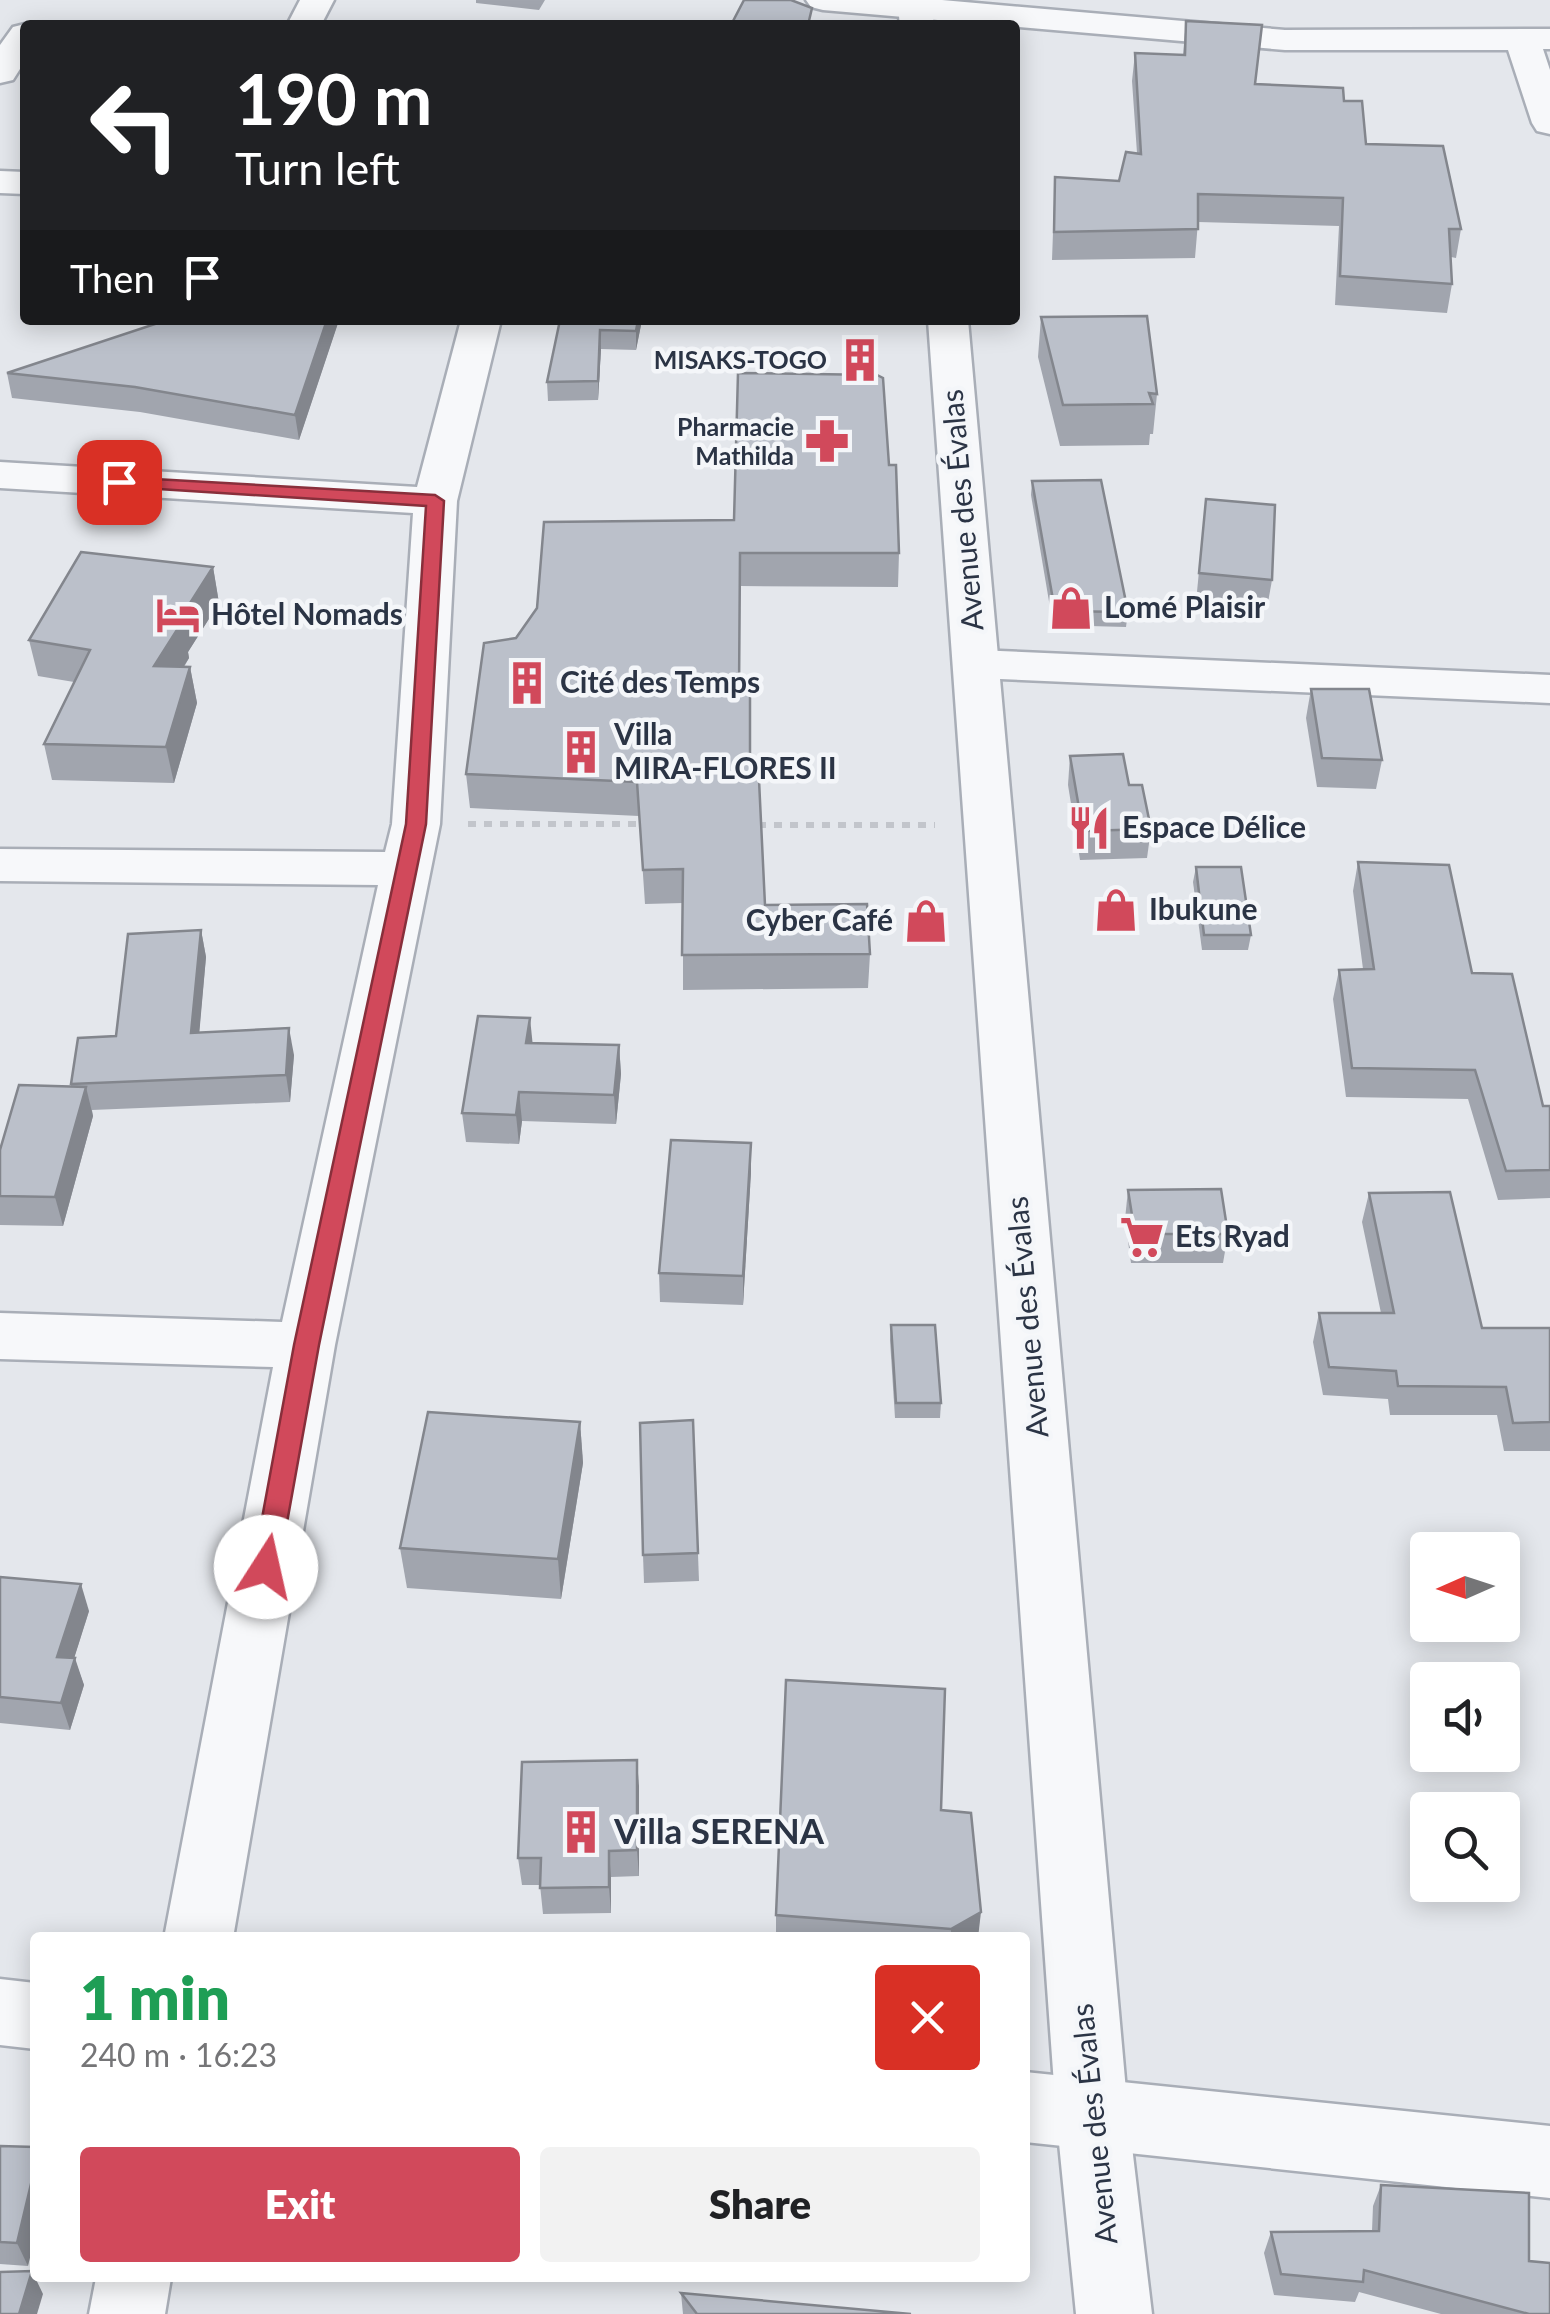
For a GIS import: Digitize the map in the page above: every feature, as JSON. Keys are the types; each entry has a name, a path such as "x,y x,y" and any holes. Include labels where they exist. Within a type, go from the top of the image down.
{"street":[{"path":"823,0 915,11 1536,39 1550,123"},
{"path":"0,72 20,42"},
{"path":"199,1932 306,1345 411,847 435,501 480,325"},
{"name":"Avenue des Évalas","path":"948,325 990,825 1058,2110 1114,2314"},
{"path":"0,475 435,501"},
{"path":"976,664 1550,689"},
{"path":"0,865 411,847"},
{"path":"0,1336 306,1345"},
{"path":"0,2012 30,2015"},
{"path":"1058,2110 1550,2162"},
{"path":"127,2314 133,2282"}],"path":[{"path":"411,847 658,824"},
{"path":"755,824 990,825"}],"building":[{"path":"744,0 791,0 812,8 809,20 734,20"},
{"path":"1186,21 1262,25 1255,84 1343,88 1344,101 1362,101 1366,144 1443,146 1461,229 1449,229 1452,284 1340,276 1343,198 1198,194 1198,229 1054,232 1055,177 1119,181 1126,152 1141,154 1135,53 1185,55"},
{"path":"1147,316 1157,394 1149,393 1153,404 1063,405 1041,317"},
{"path":"152,325 325,325 295,415 135,387 7,373"},
{"path":"559,325 637,325 636,331 600,330 598,381 547,382"},
{"path":"738,373 883,378 889,465 896,465 899,553 740,553 739,693 750,693 750,759 758,759 765,905 867,904 870,954 682,955 683,869 643,870 637,782 466,774 484,643 516,638 537,608 544,522 734,520"},
{"path":"1101,480 1128,612 1055,611 1032,481"},
{"path":"1206,499 1275,505 1272,580 1199,573"},
{"path":"81,552 213,567 154,666 190,667 166,747 44,744 90,650 29,640"},
{"path":"1311,689 1369,689 1382,760 1322,758"},
{"path":"1123,754 1129,785 1142,785 1151,829 1083,831 1070,756"},
{"path":"1358,862 1449,865 1472,973 1512,974 1543,1106 1550,1106 1550,1170 1506,1171 1475,1070 1352,1068 1339,970 1374,969"},
{"path":"1196,867 1241,867 1251,935 1204,935"},
{"path":"201,930 191,1033 289,1028 286,1075 71,1084 78,1038 116,1036 128,934"},
{"path":"478,1016 530,1018 526,1043 619,1045 614,1095 519,1092 516,1115 462,1113"},
{"path":"19,1085 86,1087 55,1197 0,1196 0,1150"},
{"path":"671,1140 751,1143 743,1276 659,1273"},
{"path":"1221,1189 1228,1234 1135,1234 1128,1190"},
{"path":"1450,1192 1482,1328 1550,1328 1550,1422 1513,1423 1506,1387 1398,1386 1396,1371 1329,1367 1319,1313 1394,1313 1369,1193"},
{"path":"891,1325 935,1325 941,1403 896,1403"},
{"path":"428,1412 580,1422 558,1559 400,1548"},
{"path":"693,1420 698,1553 643,1555 640,1423"},
{"path":"0,1577 81,1584 57,1657 75,1658 61,1703 0,1697"},
{"path":"786,1680 945,1689 941,1810 971,1813 981,1912 951,1929 776,1915"},
{"name":"Villa SERENA","path":"637,1760 637,1850 609,1851 609,1887 540,1888 541,1858 518,1858 522,1762"},
{"path":"0,2146 30,2147 30,2188 17,2243 0,2242"},
{"path":"1381,2185 1529,2193 1529,2261 1550,2263 1550,2314 1529,2314 1364,2270 1363,2282 1281,2274 1271,2232 1379,2231"},
{"path":"30,2271 19,2314 0,2314 0,2272"},
{"path":"681,2293 911,2314 697,2314"}],"place":[{"name":"MISAKS-TOGO","path":"860,360"},
{"name":"Pharmacie Mathilda","path":"827,441"},
{"name":"Lomé Plaisir","path":"1071,608"},
{"name":"Hôtel Nomads","path":"178,615"},
{"name":"Cité des Temps","path":"527,683"},
{"name":"Villa MIRA-FLORES II","path":"581,752"},
{"name":"Espace Délice","path":"1089,828"},
{"name":"Ibukune","path":"1116,910"},
{"name":"Cyber Café","path":"926,921"},
{"name":"Ets Ryad","path":"1142,1237"},
{"name":"Villa SERENA","path":"581,1832"}],"route":[{"path":"119,482 435,501 416,824 306,1345 266,1567"}]}
